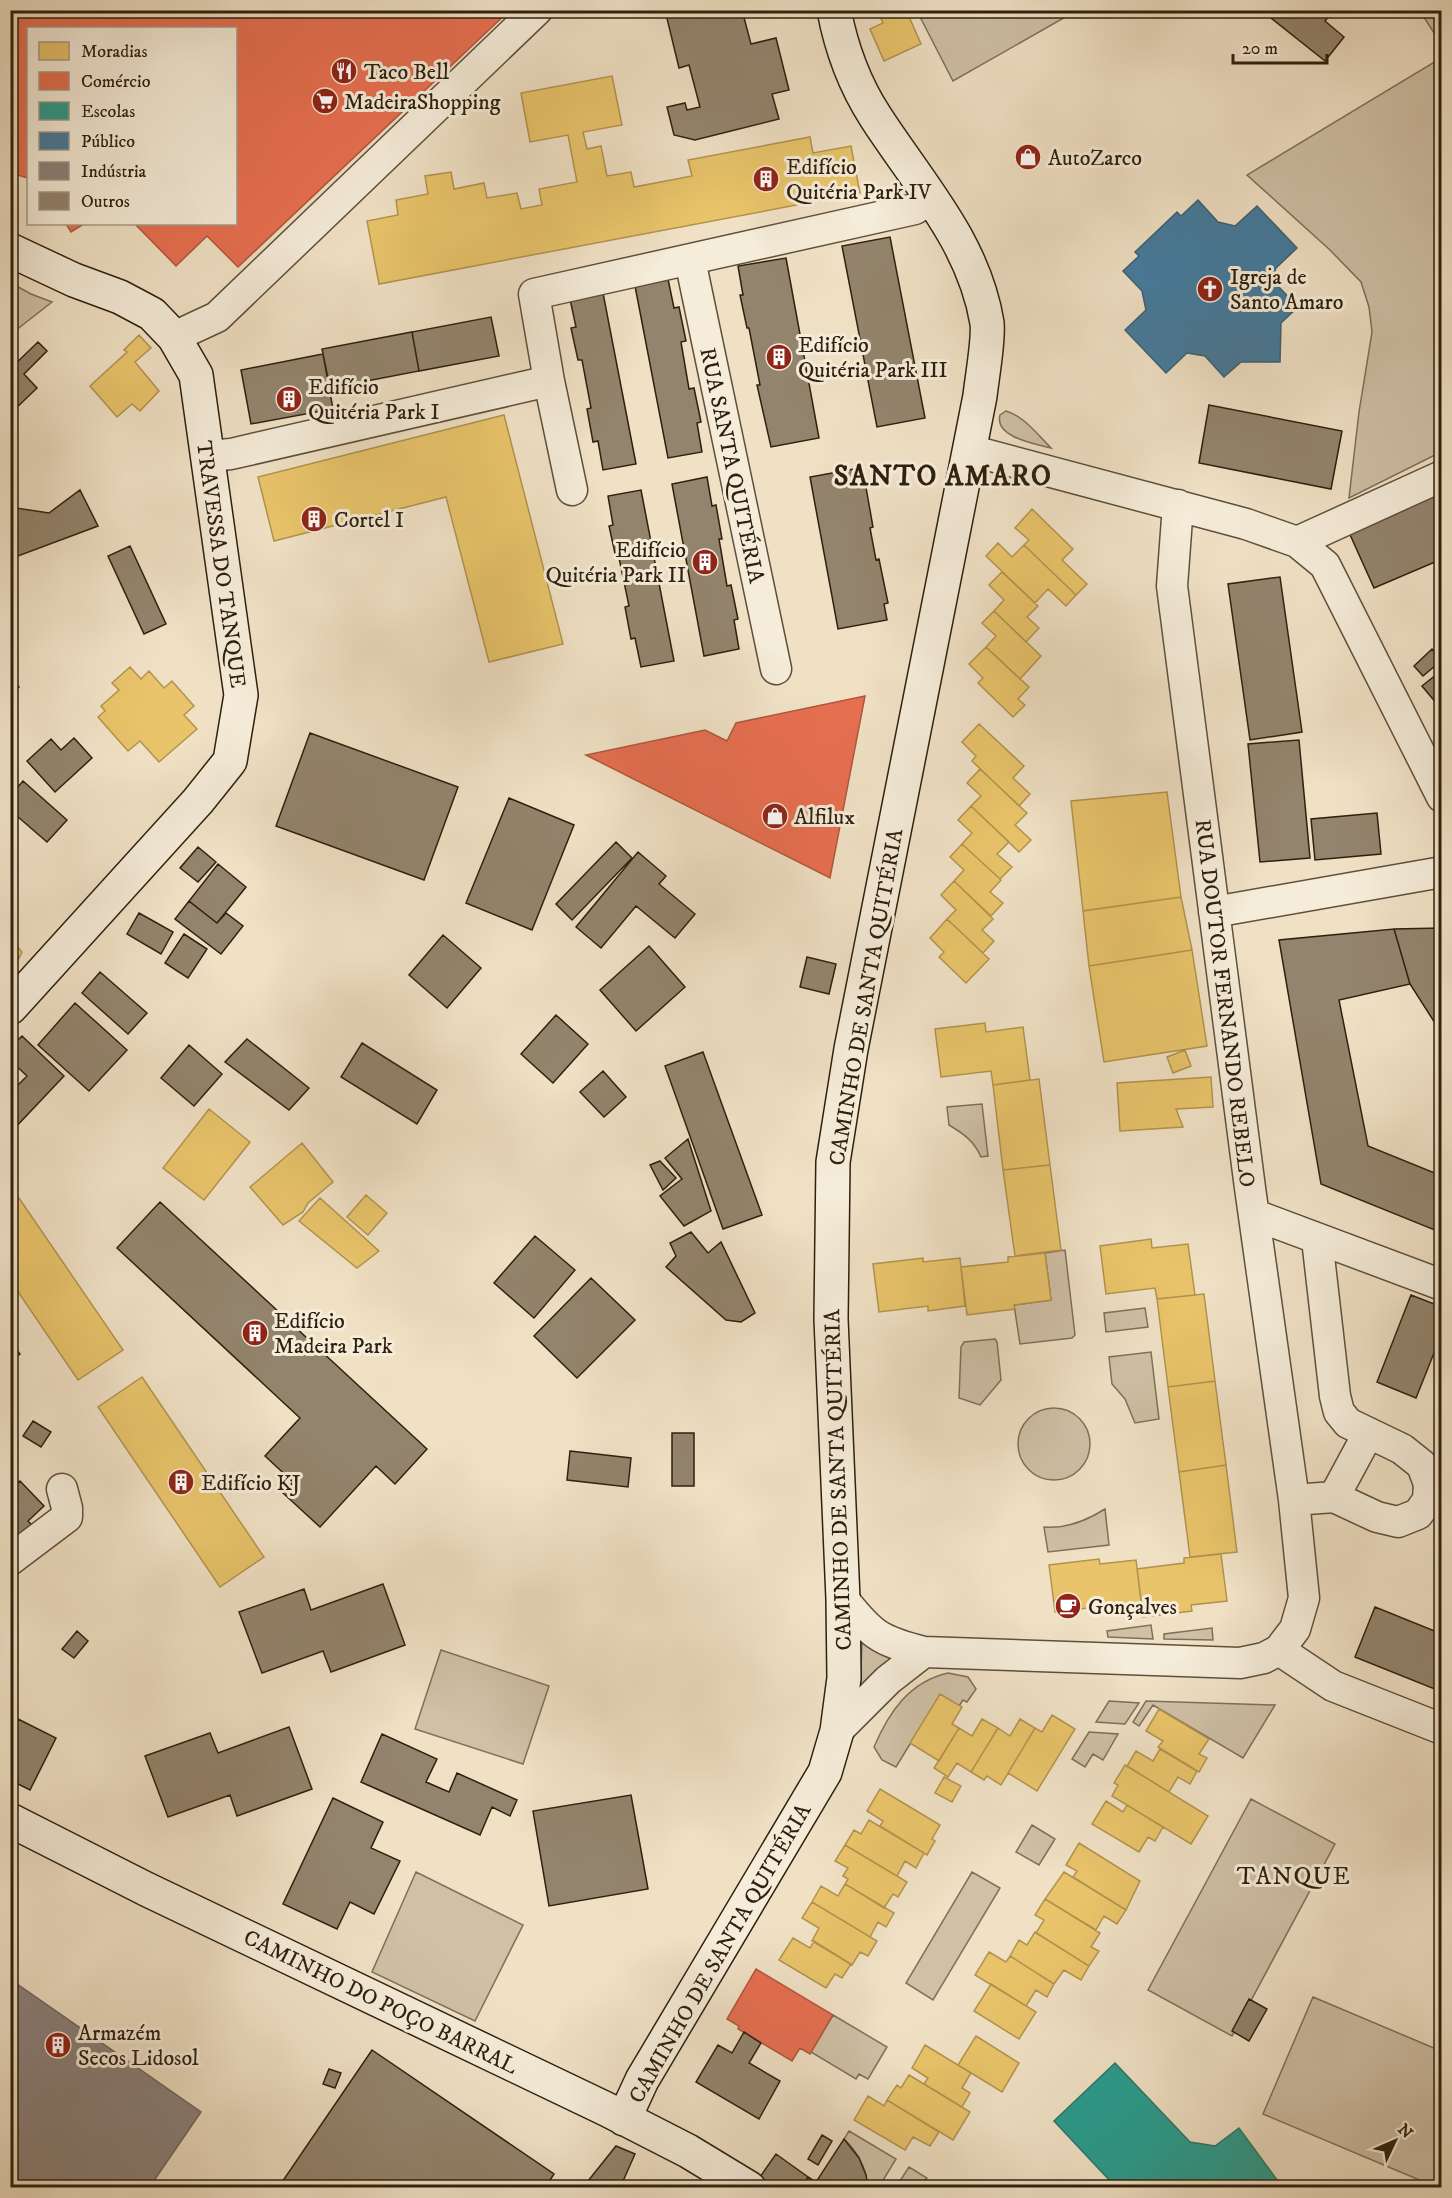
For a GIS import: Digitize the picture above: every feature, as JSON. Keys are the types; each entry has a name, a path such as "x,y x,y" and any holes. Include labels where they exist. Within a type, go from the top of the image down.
{"street":[{"path":"174,338 217,317 537,10"},
{"name":"CAMINHO DE SANTA QUITÉRIA","path":"624,2119 642,2080 825,1772 837,1731 844,1678 843,1599 831,1319 833,1162 851,1049 980,396 988,326 978,282 956,234 874,115 853,73 842,43 834,10"},
{"path":"572,490 549,381 534,294 915,209 932,198"},
{"name":"TRAVESSA DO TANQUE","path":"10,250 30,261 120,297 152,314 174,338 196,375 241,695 230,761 198,801 10,1008"},
{"name":"RUA SANTA QUITÉRIA","path":"690,260 776,669"},
{"path":"208,456 231,453 549,381"},
{"path":"969,450 1246,524 1297,542 1325,565 1434,764 1442,797"},
{"path":"1297,542 1442,476"},
{"name":"RUA DOUTOR FERNANDO REBELO","path":"1178,505 1172,586 1304,1598 1295,1629 1279,1650"},
{"path":"1214,912 1442,873"},
{"path":"1255,1215 1442,1285"},
{"path":"1293,1500 1334,1497 1377,1517 1398,1522 1418,1515 1428,1500 1429,1484 1422,1465 1402,1449 1348,1423 1340,1412 1335,1396 1317,1239"},
{"path":"1334,1497 1368,1434"},
{"path":"10,1560 67,1517 68,1508 62,1489"},
{"path":"843,1599 868,1630 890,1643 924,1652 1240,1663 1264,1658 1279,1650 1333,1686 1442,1729"},
{"path":"837,1731 881,1687 924,1652"},
{"name":"CAMINHO DO POÇO BARRAL","path":"10,1820 146,1889 624,2119 688,2151 749,2187"}],"shaded area":[{"path":"917,11 1076,11 953,81"},
{"path":"1420,11 1441,11 1441,44"},
{"path":"1441,58 1441,452 1349,498 1359,412 1372,332 1369,307 1361,282 1330,250 1247,175"},
{"path":"11,283 52,302 11,334"},
{"path":"1006,411 1025,421 1051,448 1026,442 1009,434 1000,423 1000,415"},
{"path":"982,1104 988,1156 981,1157 968,1138 949,1125 947,1107"},
{"path":"1065,1250 1075,1335 1072,1338 1020,1344 1014,1305 1051,1300 1045,1253"},
{"path":"1145,1308 1148,1327 1106,1332 1104,1313"},
{"path":"995,1339 1001,1380 980,1405 959,1398 961,1347 964,1342"},
{"path":"1151,1352 1159,1419 1135,1423 1125,1399 1112,1384 1109,1357"},
{"path":"1054,1408 1074,1414 1084,1424 1090,1444 1084,1464 1074,1474 1054,1480 1034,1474 1024,1464 1018,1444 1024,1424 1034,1414"},
{"path":"1105,1509 1109,1545 1048,1552 1044,1527 1060,1527 1076,1523"},
{"path":"1151,1625 1153,1639 1108,1637 1107,1631"},
{"path":"1212,1628 1213,1640 1164,1639 1164,1634"},
{"path":"862,1640 893,1658 860,1698"},
{"path":"441,1650 549,1686 523,1764 415,1729"},
{"path":"948,1673 968,1677 976,1689 967,1702 963,1700 959,1706 940,1695 896,1767 882,1760 874,1747 886,1722 902,1700 922,1683"},
{"path":"1109,1701 1139,1703 1125,1724 1096,1722"},
{"path":"1146,1701 1275,1705 1243,1758 1153,1705 1139,1726 1133,1722"},
{"path":"1089,1732 1118,1734 1103,1760 1093,1754 1085,1767 1072,1759"},
{"path":"1251,1799 1335,1844 1232,2036 1148,1990"},
{"path":"1032,1825 1055,1839 1039,1865 1016,1852"},
{"path":"416,1872 523,1925 475,2021 372,1972"},
{"path":"972,1872 1000,1888 933,2000 906,1983"},
{"path":"1313,1997 1441,2051 1441,2187 1436,2187 1263,2114"},
{"path":"833,2015 887,2047 868,2079 859,2074 856,2079 811,2052"},
{"path":"849,2131 896,2159 879,2187 868,2187 860,2161 844,2139"},
{"path":"909,2167 927,2178 916,2187 896,2187"}],"building: Moradias":[{"path":"906,10 921,44 884,61 870,29 883,23 878,12"},
{"name":"Edifício Quitéria Park IV","path":"612,76 622,125 583,132 587,149 601,146 607,176 631,172 634,187 692,176 688,160 810,137 813,153 851,146 860,193 379,284 367,221 398,215 396,200 428,194 425,176 451,172 454,189 484,183 487,198 517,193 521,209 542,205 539,189 577,182 568,135 530,142 521,93"},
{"path":"139,335 151,348 135,362 159,391 140,411 132,404 117,417 90,386 127,352 124,350"},
{"name":"Cortel I","path":"504,415 563,644 489,662 446,497 274,541 258,477"},
{"path":"1032,509 1073,549 1062,560 1087,584 1076,595 1024,545 1029,540 1015,528"},
{"path":"998,543 1012,557 1024,545 1076,595 1066,606 1048,589 1035,603 986,556"},
{"path":"1002,572 1038,606 1027,617 1039,628 1026,642 994,611 1004,600 989,585"},
{"path":"994,611 1041,656 1020,679 986,647 996,636 982,623"},
{"path":"986,647 1029,687 1018,699 1025,705 1013,717 978,683 983,678 969,664"},
{"path":"130,667 141,679 149,671 164,688 172,681 194,706 184,715 197,729 159,762 140,741 128,751 98,717 105,711 101,706 119,690 112,683"},
{"path":"979,724 1024,766 1013,778 1030,794 1019,806 972,761 976,756 962,742"},
{"path":"980,769 1027,813 1015,825 1031,840 1019,852 971,806 981,796 967,783"},
{"path":"1167,792 1181,897 1083,911 1071,801"},
{"path":"971,806 1009,842 997,854 1012,867 1000,879 962,844 972,833 958,820"},
{"path":"962,844 1001,880 990,892 1003,903 991,916 954,881 964,870 950,857"},
{"path":"954,881 993,919 982,930 994,941 983,953 947,919 956,910 941,895"},
{"path":"1181,897 1192,950 1089,966 1083,911"},
{"path":"947,919 989,959 966,983 939,957 944,952 930,938"},
{"path":"10,938 22,952 10,976"},
{"path":"1192,950 1207,1046 1104,1062 1089,966"},
{"path":"985,1023 986,1032 1023,1027 1030,1080 993,1085 991,1071 941,1077 935,1029"},
{"path":"1185,1050 1191,1066 1173,1073 1167,1057"},
{"path":"1211,1077 1213,1107 1176,1109 1183,1127 1120,1131 1117,1083"},
{"path":"1039,1079 1050,1165 1003,1170 993,1085"},
{"path":"209,1109 250,1142 204,1200 163,1168"},
{"path":"302,1143 333,1182 308,1203 303,1212 283,1225 250,1187"},
{"path":"1050,1165 1061,1250 1015,1256 1003,1170"},
{"path":"10,1185 123,1350 78,1380 10,1280"},
{"path":"366,1195 387,1213 368,1235 347,1217"},
{"path":"320,1198 379,1251 357,1268 299,1221"},
{"path":"1151,1239 1152,1248 1188,1244 1195,1295 1157,1299 1155,1288 1106,1294 1100,1246"},
{"path":"1045,1253 1051,1300 1014,1305 1015,1309 967,1315 961,1267 1008,1262 1008,1257"},
{"path":"923,1258 923,1262 960,1258 965,1306 928,1311 928,1306 879,1312 873,1264"},
{"path":"1204,1294 1215,1381 1168,1387 1157,1299"},
{"name":"Edifício KJ","path":"142,1377 264,1557 220,1587 98,1407"},
{"path":"1215,1381 1226,1465 1179,1472 1168,1387"},
{"path":"1226,1465 1237,1552 1190,1557 1179,1472"},
{"path":"1221,1554 1227,1601 1191,1605 1192,1611 1143,1617 1137,1569 1184,1563 1184,1558"},
{"path":"1099,1559 1100,1564 1136,1560 1142,1607 1105,1612 1104,1606 1055,1612 1049,1565"},
{"path":"940,1694 962,1707 952,1724 959,1728 939,1761 910,1743"},
{"path":"1159,1709 1209,1739 1199,1754 1207,1758 1199,1772 1158,1747 1163,1741 1146,1731"},
{"path":"1052,1715 1075,1729 1037,1791 1008,1773 1035,1728 1042,1732"},
{"path":"982,1719 998,1728 971,1772 957,1763 948,1777 934,1768 959,1728 972,1736"},
{"path":"1020,1719 1035,1728 1001,1785 987,1776 984,1780 971,1772 998,1728 1010,1736"},
{"path":"1160,1749 1197,1771 1190,1784 1178,1777 1169,1792 1127,1766 1136,1751 1153,1761"},
{"path":"1125,1765 1208,1816 1191,1844 1112,1796 1118,1785 1114,1783"},
{"path":"944,1777 961,1786 952,1802 935,1793"},
{"path":"880,1789 940,1825 927,1855 880,1826 883,1821 867,1811"},
{"path":"1106,1801 1123,1812 1127,1805 1163,1827 1155,1841 1148,1837 1139,1852 1092,1824"},
{"path":"869,1820 924,1853 916,1868 905,1861 897,1876 845,1845 854,1830 861,1834"},
{"path":"1079,1843 1140,1881 1126,1910 1073,1877 1077,1871 1066,1865"},
{"path":"845,1845 907,1882 898,1897 893,1894 884,1908 845,1884 848,1879 843,1876 848,1868 835,1861"},
{"path":"1064,1872 1126,1910 1117,1924 1104,1916 1096,1930 1045,1899"},
{"path":"845,1884 894,1913 886,1927 878,1922 870,1937 812,1902 821,1886 838,1896"},
{"path":"1045,1899 1100,1933 1091,1947 1099,1951 1089,1966 1036,1933 1044,1920 1035,1915"},
{"path":"812,1902 877,1941 868,1956 860,1952 852,1965 812,1941 819,1928 802,1918"},
{"path":"1035,1932 1089,1966 1081,1980 1064,1970 1054,1984 1010,1956 1019,1940 1027,1945"},
{"path":"793,1938 810,1948 814,1941 851,1964 842,1978 835,1974 826,1988 779,1960"},
{"path":"989,1952 1006,1962 1010,1956 1054,1984 1047,1997 1036,1990 1026,2006 975,1975"},
{"path":"991,1984 1036,2012 1019,2039 974,2011"},
{"path":"976,2036 1019,2063 1002,2092 958,2065"},
{"path":"925,2045 971,2073 962,2088 970,2093 962,2107 924,2084 928,2078 912,2068"},
{"path":"909,2075 970,2112 953,2140 887,2100 897,2085 901,2088"},
{"path":"868,2096 884,2106 887,2100 939,2132 930,2146 913,2137 905,2150 854,2120"}],"building: Comércio":[{"name":"MadeiraShopping","path":"10,10 510,10 238,267 207,236 176,266 136,225 237,225 237,27 27,27 27,178 10,173"},
{"path":"67,225 82,225 71,232"},
{"name":"Alfilux","path":"865,696 830,878 586,755 705,730 727,741 736,723"},
{"path":"756,1969 833,2015 810,2054 800,2048 792,2061 738,2029 739,2026 727,2019"}],"building: Escolas":[{"path":"1115,2063 1190,2142 1215,2146 1239,2128 1283,2188 1109,2188 1113,2184 1054,2121"}],"building: Público":[{"name":"Igreja de Santo Amaro","path":"1198,200 1218,222 1235,226 1257,206 1297,248 1275,269 1278,286 1298,307 1281,323 1280,362 1241,362 1224,377 1205,356 1187,353 1166,373 1125,330 1146,310 1142,291 1123,271 1139,256 1135,252 1177,212 1181,216"}],"building: Indústria":[{"name":"Armazém Secos Lidosol","path":"10,1979 201,2112 149,2188 10,2188"}],"building: Outros":[{"path":"665,10 742,10 751,44 776,38 789,90 772,94 779,119 695,140 674,135 667,107 685,103 687,110 700,107 689,65 679,68"},
{"path":"1261,10 1334,10 1325,21 1344,37 1325,61"},
{"name":"Edifício Quitéria Park III","path":"890,237 925,418 877,427 842,246"},
{"name":"Edifício Quitéria Park III","path":"786,258 819,438 771,447 757,385 760,385 749,328 747,328 740,295 743,295 738,266"},
{"path":"668,279 674,308 679,307 686,341 681,342 689,389 694,388 701,422 697,423 702,452 668,458 635,286"},
{"name":"Edifício Quitéria Park II","path":"603,293 636,464 603,470 598,441 593,442 587,409 591,408 582,360 578,360 571,328 576,327 570,299"},
{"name":"Edifício Quitéria Park I","path":"491,317 499,356 419,371 412,332"},
{"name":"Edifício Quitéria Park I","path":"412,332 419,371 330,388 322,349"},
{"path":"38,342 47,351 24,374 37,388 10,414 10,369"},
{"name":"Edifício Quitéria Park I","path":"323,354 333,409 251,424 241,370"},
{"path":"1209,405 1342,431 1331,489 1199,463"},
{"path":"860,468 862,483 865,482 873,527 870,528 876,560 879,559 888,603 884,604 887,620 838,629 810,477"},
{"name":"Edifício Quitéria Park II","path":"707,477 712,506 716,505 727,586 731,585 738,619 734,620 739,649 704,656 672,484"},
{"path":"1435,489 1442,503 1442,559 1374,588 1347,528"},
{"path":"80,490 98,526 10,559 10,511 16,508 49,513"},
{"name":"Edifício Quitéria Park II","path":"641,490 674,661 641,667 635,638 631,639 625,607 629,606 619,558 616,558 609,526 613,525 608,496"},
{"path":"130,546 166,624 144,634 108,556"},
{"path":"1280,577 1302,732 1250,740 1228,584"},
{"path":"1432,649 1442,660 1423,676 1414,666"},
{"path":"1437,674 1442,679 1442,710 1422,686"},
{"path":"10,679 19,687 10,696"},
{"path":"310,733 458,787 424,880 276,826"},
{"path":"74,738 92,758 55,792 27,761 51,739 61,750"},
{"path":"1299,740 1310,858 1260,862 1248,744"},
{"path":"23,781 67,820 47,842 10,810 10,796"},
{"path":"509,798 574,825 532,930 466,903"},
{"path":"1377,813 1381,854 1315,860 1311,819"},
{"path":"616,842 632,858 572,920 556,904"},
{"path":"198,847 216,862 198,882 180,868"},
{"path":"638,852 666,876 659,884 695,914 675,938 636,906 601,948 576,927"},
{"path":"218,864 246,887 217,923 189,901"},
{"path":"189,901 217,923 226,913 243,926 221,954 175,919"},
{"path":"139,913 173,932 161,954 127,934"},
{"path":"1442,928 1442,1034 1410,984 1394,929"},
{"path":"1394,929 1410,984 1339,1000 1368,1146 1442,1176 1442,1233 1321,1184 1279,940"},
{"path":"184,934 207,949 188,978 165,963"},
{"path":"443,935 481,968 447,1008 409,975"},
{"path":"649,946 685,987 636,1031 600,990"},
{"path":"807,957 836,964 829,994 800,987"},
{"path":"100,972 147,1013 128,1034 82,993"},
{"path":"75,1003 127,1050 89,1091 38,1045"},
{"path":"556,1015 588,1044 553,1083 521,1054"},
{"path":"22,1036 64,1076 10,1133 10,1093 27,1076 10,1060 10,1048"},
{"path":"247,1039 309,1088 289,1110 225,1062"},
{"path":"362,1043 437,1090 417,1124 341,1077"},
{"path":"189,1045 222,1074 194,1106 161,1078"},
{"path":"703,1052 762,1215 723,1229 665,1066"},
{"path":"603,1071 626,1097 604,1117 580,1092"},
{"path":"688,1139 711,1211 684,1226 660,1196 682,1179 665,1158"},
{"path":"660,1161 676,1178 663,1190 650,1165"},
{"name":"Edifício Madeira Park","path":"160,1202 427,1449 395,1484 376,1466 320,1527 283,1493 293,1482 265,1456 300,1418 117,1248"},
{"path":"691,1232 708,1253 721,1242 755,1313 741,1322 726,1320 666,1267 676,1256 670,1243"},
{"path":"535,1236 575,1270 534,1318 494,1283"},
{"path":"591,1278 635,1320 577,1378 534,1336"},
{"path":"1411,1295 1442,1307 1442,1357 1434,1353 1416,1398 1377,1382"},
{"path":"10,1341 20,1354 10,1361"},
{"path":"33,1421 51,1432 41,1447 23,1436"},
{"path":"672,1433 694,1433 694,1486 672,1486"},
{"path":"570,1451 631,1458 628,1487 567,1480"},
{"path":"20,1481 44,1506 28,1521 36,1529 21,1543 10,1533 10,1490"},
{"path":"383,1584 405,1645 331,1672 323,1651 262,1673 239,1612 304,1589 311,1610"},
{"path":"1375,1607 1442,1634 1442,1692 1355,1657"},
{"path":"77,1631 88,1641 74,1658 62,1649"},
{"path":"18,1719 56,1738 30,1790 10,1780 10,1723 15,1725"},
{"path":"289,1727 312,1789 237,1816 230,1795 168,1817 145,1756 210,1733 218,1753"},
{"path":"382,1734 437,1759 426,1782 449,1792 457,1773 517,1800 510,1816 492,1807 480,1835 361,1782"},
{"path":"631,1795 648,1889 549,1906 533,1811"},
{"path":"333,1798 383,1822 371,1848 400,1861 374,1914 350,1902 337,1929 283,1904"},
{"path":"1249,1999 1267,2009 1249,2041 1232,2031"},
{"path":"744,2032 761,2043 749,2063 780,2081 759,2119 696,2082 718,2045 732,2053"},
{"path":"372,2050 554,2174 545,2188 278,2188"},
{"path":"329,2069 341,2073 335,2088 323,2084"},
{"path":"822,2135 832,2141 818,2165 808,2159"},
{"path":"844,2139 859,2158 866,2175 868,2188 824,2188 816,2182"},
{"path":"616,2146 635,2154 620,2188 584,2186"},
{"path":"776,2154 808,2177 801,2188 774,2188 760,2177"},
{"path":"808,2177 816,2182 824,2188 801,2188"}],"place":[{"name":"Taco Bell","path":"344,71"},
{"name":"MadeiraShopping","path":"325,101"},
{"name":"AutoZarco","path":"1028,157"},
{"name":"Edifício Quitéria Park IV","path":"766,179"},
{"name":"Igreja de Santo Amaro","path":"1210,289"},
{"name":"Edifício Quitéria Park III","path":"779,357"},
{"name":"Edifício Quitéria Park I","path":"289,399"},
{"name":"Cortel I","path":"314,519"},
{"name":"Edifício Quitéria Park II","path":"705,562"},
{"name":"Alfilux","path":"775,816"},
{"name":"Edifício Madeira Park","path":"255,1333"},
{"name":"Edifício KJ","path":"181,1482"},
{"name":"Gonçalves","path":"1068,1606"},
{"name":"Armazém Secos Lidosol","path":"58,2045"}],"district":[{"name":"SANTO AMARO","path":"943,475"},
{"name":"TANQUE","path":"1294,1876"}]}
